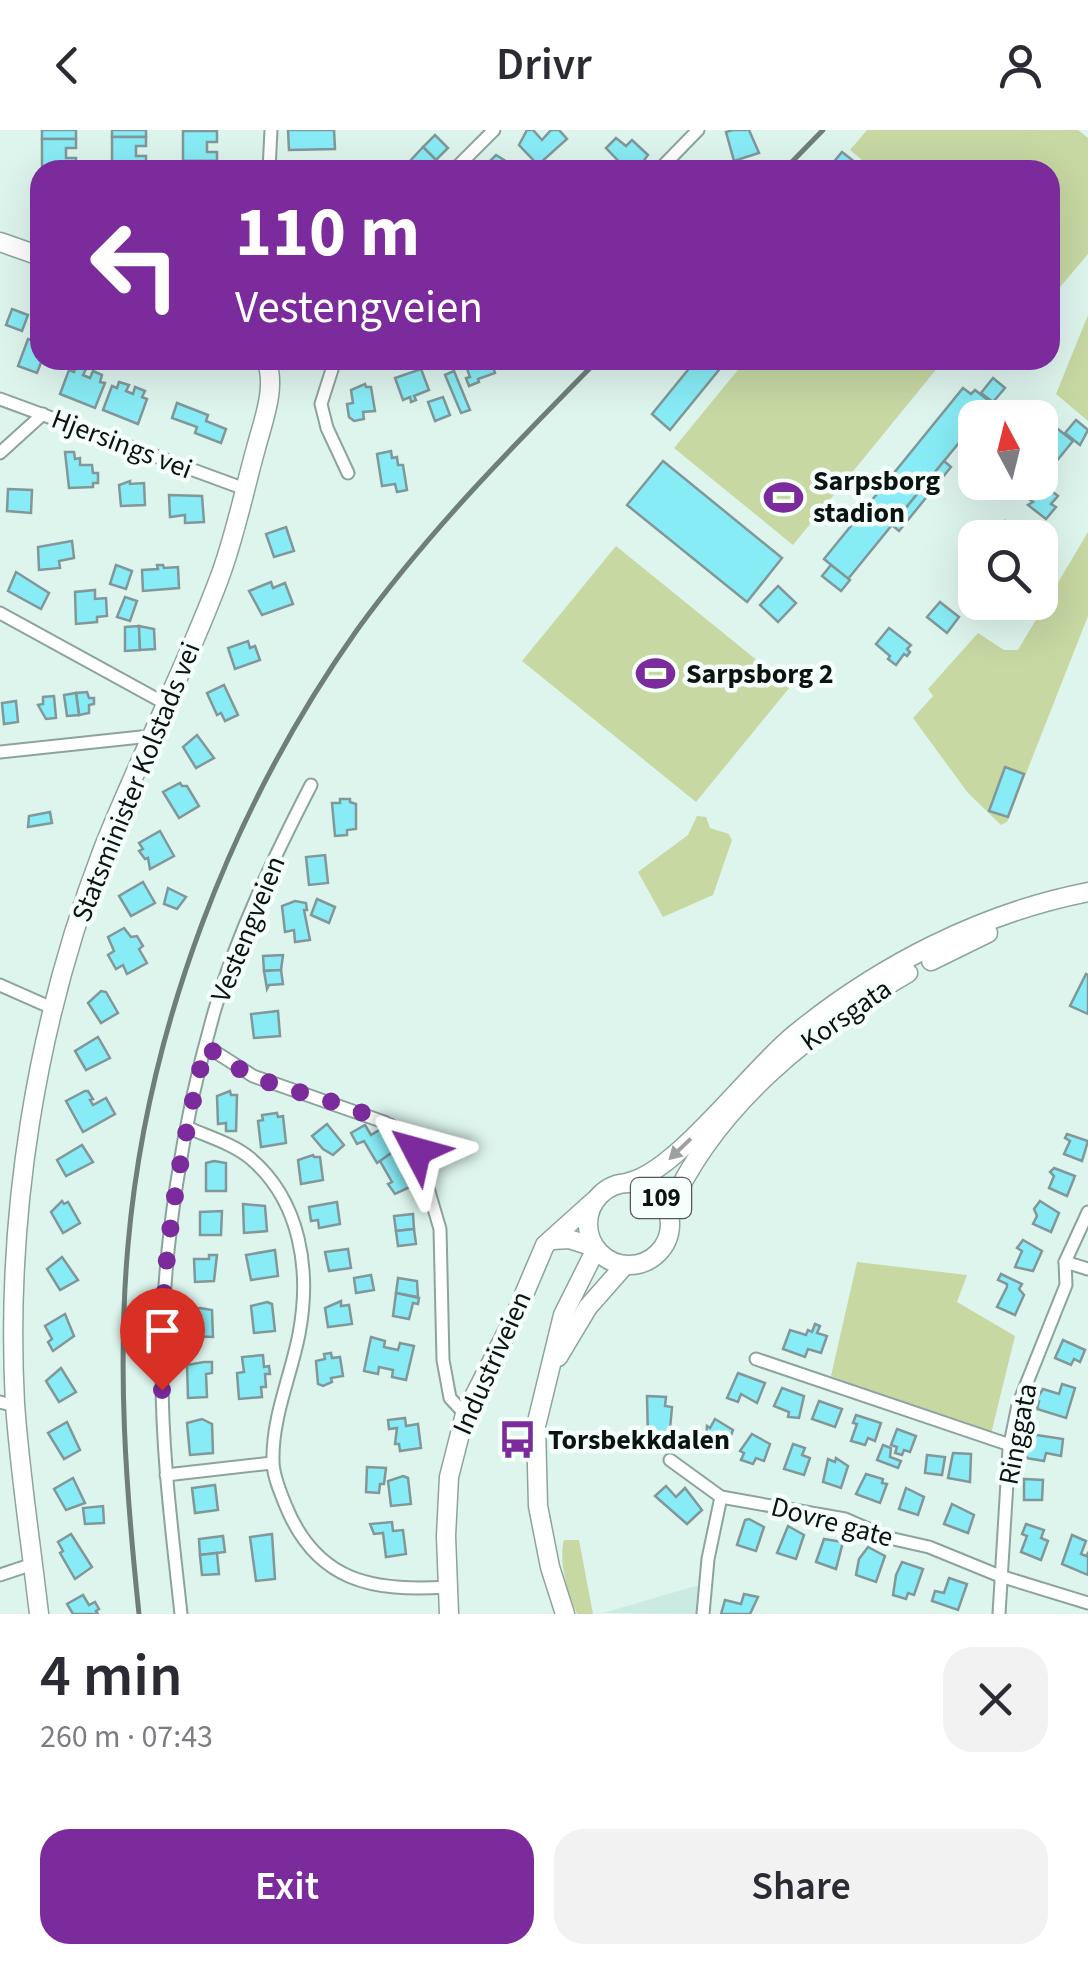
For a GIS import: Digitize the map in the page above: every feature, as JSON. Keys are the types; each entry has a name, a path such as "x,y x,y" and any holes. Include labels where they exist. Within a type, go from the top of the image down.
{"street":[{"path":"270,160 271,130"},
{"path":"464,160 494,130"},
{"path":"669,160 698,130"},
{"path":"0,242 30,252"},
{"name":"Statsminister Kolstads vei","path":"39,1614 8,1404 28,1142 52,1008 105,845 220,576 245,489 268,370"},
{"path":"332,370 320,404 348,473"},
{"name":"Hjersings vei","path":"0,398 245,489"},
{"path":"0,453 44,414"},
{"path":"0,613 166,704"},
{"path":"0,752 141,736"},
{"name":"Vestengveien","path":"181,1614 166,1475 162,1362 166,1283 189,1128 216,1008 262,886 311,786"},
{"name":"Korsgata","path":"630,1182 645,1178 676,1154 755,1069 835,1004 956,934 1044,900 1088,892"},
{"name":"Korsgata","path":"668,1212 684,1177 742,1100 832,1022 904,975 978,937 1046,912 1088,904"},
{"path":"0,985 52,1008"},
{"path":"206,1046 253,1076 384,1122 405,1135 417,1151 440,1229 442,1360 450,1398 465,1414"},
{"path":"189,1128 228,1144 266,1174 281,1193 300,1242 304,1302 278,1416 272,1463 291,1518 328,1563 376,1587 447,1587"},
{"name":"109","path":"547,1374 588,1307 625,1265 638,1264 661,1250 668,1238 668,1212 654,1191 630,1182 604,1190 594,1201 587,1224 595,1248 563,1315 547,1374 536,1426 535,1476 544,1538 565,1614"},
{"name":"Industriveien","path":"449,1614 450,1477 465,1414 546,1245 594,1201"},
{"name":"Ringgata","path":"999,1614 1010,1445 1018,1405 1066,1285 1066,1262 1088,1212"},
{"path":"553,1240 595,1248 604,1257 625,1265"},
{"path":"1066,1262 1088,1269"},
{"path":"756,1359 1010,1445"},
{"name":"Dovre gate","path":"670,1460 721,1497 845,1519 889,1538 930,1546 1000,1576 1088,1603"},
{"path":"166,1475 272,1463"},
{"path":"702,1614 710,1544 721,1497"},
{"path":"0,1574 33,1564"}],"shaded area":[{"path":"706,1583 703,1614 603,1613"}],"green space":[{"path":"867,130 1078,130 1088,138 1088,254 1060,287 1060,160 862,160 850,150"},
{"path":"1088,315 1088,421 1056,394"},
{"name":"Sarpsborg stadion","path":"738,370 936,370 793,545 674,448"},
{"path":"1088,532 1088,616 1007,822 1001,825 968,793 913,718 933,696 928,689 978,633 1004,650 1018,650 1036,620 1058,620 1058,583"},
{"name":"Sarpsborg 2","path":"616,546 790,687 696,802 522,661"},
{"path":"697,816 706,817 710,828 729,834 732,840 713,895 663,917 638,872 688,835"},
{"path":"857,1262 967,1275 957,1302 1015,1336 990,1438 831,1376"},
{"path":"564,1540 579,1540 593,1614 577,1614 563,1567"}],"building":[{"path":"42,130 76,130 76,139 42,139"},
{"path":"112,130 146,130 146,137 112,137"},
{"path":"288,130 334,130 335,149 289,150"},
{"path":"527,130 533,130 542,140 551,130 559,130 567,139 544,160 533,160 519,145"},
{"path":"749,130 759,153 734,160 726,132"},
{"path":"183,131 217,131 217,142 207,142 207,152 217,152 217,160 183,160"},
{"path":"435,135 448,148 436,160 423,147"},
{"path":"112,137 146,137 146,146 136,146 136,156 146,156 146,160 112,160"},
{"path":"616,138 626,146 632,140 648,155 644,160 617,160 606,148"},
{"path":"42,139 76,139 76,148 66,148 66,158 76,160 42,160"},
{"path":"423,147 436,160 411,160"},
{"path":"842,152 852,160 835,160"},
{"path":"12,309 28,315 22,331 6,325"},
{"path":"30,340 30,370 38,370 37,373 18,366"},
{"path":"69,370 86,370 83,375 90,378 93,371 102,375 100,382 105,383 95,408 60,394"},
{"path":"421,370 429,390 414,396 416,400 411,402 410,397 403,400 395,378"},
{"path":"468,370 495,373 469,386 466,378 470,377"},
{"path":"688,370 719,370 670,430 652,414"},
{"path":"454,371 470,410 461,413 445,375"},
{"path":"993,378 1005,388 995,400 981,393"},
{"path":"119,382 129,385 126,391 133,394 135,387 145,391 142,397 147,399 138,424 103,410 112,386 117,388"},
{"path":"365,384 371,387 375,411 363,412 364,419 354,421 349,417 347,404 353,403 351,390"},
{"path":"963,388 971,394 975,390 988,400 958,400 958,444 848,579 824,559"},
{"path":"443,397 450,415 435,421 428,402"},
{"path":"177,403 208,415 206,421 226,429 221,443 195,433 197,427 172,418"},
{"path":"1076,420 1088,430 1080,445 1065,433"},
{"path":"1058,429 1073,441 1058,459"},
{"path":"391,451 398,465 403,465 407,490 397,492 395,484 382,486 377,454"},
{"path":"65,452 74,452 80,465 92,465 93,473 98,473 98,483 93,483 93,487 69,488"},
{"path":"663,461 782,558 747,602 627,505"},
{"path":"944,461 951,467 899,531 892,525"},
{"path":"130,481 144,483 145,505 121,506 119,485"},
{"path":"8,489 32,490 31,513 7,511"},
{"path":"169,495 202,496 204,522 185,523 185,515 170,517"},
{"path":"1030,500 1054,500 1051,504 1056,507 1046,519 1028,505 1033,502"},
{"path":"286,527 294,551 274,557 266,534"},
{"path":"72,541 74,558 59,561 60,568 39,570 38,547"},
{"path":"116,565 132,571 126,589 110,584"},
{"path":"157,565 178,567 179,588 143,591 142,570 158,569"},
{"path":"831,565 850,580 841,591 822,576"},
{"path":"16,572 49,593 41,609 8,591"},
{"path":"271,582 273,588 285,583 293,604 262,615 249,591"},
{"path":"778,586 796,603 778,622 760,605"},
{"path":"95,590 95,599 106,598 107,616 97,617 97,622 76,624 75,592"},
{"path":"125,597 137,601 130,621 117,617"},
{"path":"940,602 958,618 947,633 927,617"},
{"path":"139,626 140,650 125,651 125,627"},
{"path":"139,626 154,629 155,649 140,650"},
{"path":"889,628 911,645 907,656 904,654 896,665 876,644"},
{"path":"248,641 250,648 255,646 260,660 235,669 228,648"},
{"path":"224,685 238,715 225,721 221,713 217,715 207,693"},
{"path":"87,692 89,698 94,698 94,704 89,705 89,713 79,715 76,693"},
{"path":"76,693 79,715 67,716 64,695"},
{"path":"54,696 56,718 46,719 38,705 43,704 43,697"},
{"path":"16,701 18,722 4,724 2,703"},
{"path":"197,735 214,758 196,768 183,747"},
{"path":"1005,767 1024,774 1008,817 989,811"},
{"path":"180,783 187,786 199,806 179,818 163,792"},
{"path":"340,799 356,804 356,829 335,836 332,803 340,803"},
{"path":"50,812 52,823 28,827 29,816"},
{"path":"160,831 174,856 150,869 148,858 139,851 143,849 139,843"},
{"path":"325,855 328,883 309,885 306,857"},
{"path":"143,882 155,903 131,916 119,896"},
{"path":"168,888 186,897 177,909 164,904"},
{"path":"317,899 335,907 329,923 311,915"},
{"path":"295,901 306,903 310,940 295,942 294,930 285,932 282,906"},
{"path":"124,928 131,937 137,936 147,963 127,974 123,965 116,969 108,955 114,951 108,937"},
{"path":"283,955 281,970 264,971 263,956"},
{"path":"281,970 283,984 269,985 267,989 264,971"},
{"path":"1088,975 1088,1014 1070,1006"},
{"path":"101,991 106,992 118,1013 101,1023 88,1003"},
{"path":"278,1011 280,1036 254,1038 251,1014"},
{"path":"98,1037 110,1058 86,1070 75,1051"},
{"path":"85,1091 93,1105 106,1098 115,1114 83,1132 66,1101"},
{"path":"230,1091 237,1095 236,1131 226,1131 226,1123 218,1124 217,1096"},
{"path":"277,1113 278,1117 283,1116 286,1143 261,1147 258,1121 263,1120 262,1115"},
{"path":"327,1124 344,1145 333,1155 312,1136"},
{"path":"365,1125 371,1135 381,1129 397,1149 377,1163 364,1141 357,1144 351,1133"},
{"path":"1067,1134 1088,1141 1082,1161 1064,1154 1070,1141 1065,1138"},
{"path":"82,1145 93,1162 66,1176 57,1160"},
{"path":"402,1149 411,1171 403,1175 410,1187 395,1194 380,1161"},
{"path":"320,1157 323,1180 301,1184 298,1160"},
{"path":"206,1163 226,1163 226,1191 206,1191"},
{"path":"1054,1168 1075,1176 1067,1196 1049,1188"},
{"path":"62,1201 68,1202 80,1223 63,1233 51,1212"},
{"path":"1040,1201 1059,1213 1051,1232 1033,1224 1037,1216 1034,1209"},
{"path":"337,1202 340,1224 319,1228 318,1220 311,1221 309,1207"},
{"path":"243,1204 265,1206 267,1231 244,1233"},
{"path":"222,1211 221,1235 200,1235 200,1212"},
{"path":"413,1214 414,1229 396,1231 394,1216"},
{"path":"414,1229 416,1244 398,1246 396,1231"},
{"path":"1023,1240 1042,1251 1033,1271 1015,1267 1022,1251 1017,1248"},
{"path":"348,1249 351,1268 329,1271 325,1252"},
{"path":"275,1250 278,1276 251,1280 246,1255"},
{"path":"209,1255 217,1255 214,1281 195,1282 194,1259 209,1259"},
{"path":"62,1257 78,1280 60,1290 47,1269"},
{"path":"1001,1274 1022,1284 1019,1289 1024,1295 1015,1315 997,1307 1007,1287 998,1280"},
{"path":"371,1275 374,1290 356,1293 354,1278"},
{"path":"398,1278 417,1281 418,1297 396,1293"},
{"path":"396,1293 419,1298 418,1304 413,1303 409,1319 393,1316"},
{"path":"341,1301 341,1306 349,1305 352,1324 328,1327 325,1308"},
{"path":"272,1304 275,1331 254,1333 251,1306"},
{"path":"190,1310 212,1310 213,1337 189,1336"},
{"path":"65,1314 74,1336 53,1351 45,1326"},
{"path":"815,1324 820,1326 817,1333 827,1336 821,1353 808,1349 805,1357 783,1349 790,1330 806,1335"},
{"path":"371,1337 385,1341 384,1347 398,1350 400,1343 414,1346 406,1380 392,1377 393,1370 379,1367 378,1374 364,1371"},
{"path":"1063,1340 1085,1350 1080,1362 1074,1359 1071,1365 1055,1358"},
{"path":"331,1353 332,1358 340,1357 343,1376 331,1378 332,1382 323,1386 318,1384 316,1361"},
{"path":"263,1355 264,1367 269,1366 270,1374 265,1374 262,1397 239,1399 237,1373 244,1372 242,1357"},
{"path":"212,1362 212,1373 206,1374 207,1397 188,1398 187,1365"},
{"path":"61,1368 76,1392 59,1402 46,1381"},
{"path":"738,1373 765,1383 757,1403 741,1394 738,1402 727,1398"},
{"path":"1062,1384 1075,1388 1066,1418 1037,1409 1036,1400 1043,1389 1059,1394"},
{"path":"782,1388 804,1396 799,1418 788,1417 789,1412 774,1406"},
{"path":"647,1396 666,1397 665,1406 672,1407 669,1440 648,1438"},
{"path":"819,1401 842,1409 835,1427 812,1419"},
{"path":"856,1415 881,1423 875,1441 868,1438 865,1445 851,1441"},
{"path":"405,1418 406,1426 418,1424 421,1448 400,1451 399,1444 395,1444 397,1428 389,1429 388,1420"},
{"path":"202,1419 212,1424 213,1453 190,1455 187,1423"},
{"path":"715,1419 733,1430 726,1448 706,1440 707,1426 710,1428"},
{"path":"67,1422 80,1450 64,1459 48,1433"},
{"path":"897,1429 916,1436 910,1452 904,1450 902,1455 895,1453 897,1447 891,1445"},
{"path":"752,1434 770,1444 764,1461 756,1458 753,1464 741,1460 744,1453 740,1451"},
{"path":"1030,1434 1063,1439 1061,1456 1046,1453 1044,1461 1026,1458"},
{"path":"793,1444 805,1448 802,1455 810,1458 804,1475 784,1469"},
{"path":"883,1445 891,1448 890,1457 901,1461 898,1468 877,1460"},
{"path":"953,1453 971,1454 970,1482 948,1478"},
{"path":"927,1455 945,1457 942,1475 925,1473"},
{"path":"836,1458 848,1466 841,1488 823,1482 828,1459 835,1462"},
{"path":"367,1467 386,1468 379,1493 366,1492"},
{"path":"866,1474 887,1484 880,1503 856,1494"},
{"path":"73,1478 85,1503 66,1510 54,1489"},
{"path":"408,1478 411,1504 391,1506 388,1481"},
{"path":"1024,1479 1043,1480 1042,1500 1024,1500"},
{"path":"215,1485 218,1510 195,1513 192,1488"},
{"path":"666,1486 676,1497 685,1488 702,1510 687,1524 655,1496"},
{"path":"906,1488 924,1497 918,1515 899,1509"},
{"path":"952,1504 974,1515 968,1533 944,1524"},
{"path":"103,1506 104,1523 85,1524 83,1508"},
{"path":"745,1520 764,1527 756,1551 737,1545"},
{"path":"392,1522 393,1531 403,1530 406,1554 386,1557 383,1533 374,1534 370,1524"},
{"path":"1026,1524 1044,1530 1041,1538 1048,1541 1041,1560 1021,1552 1027,1536 1022,1534"},
{"path":"788,1526 804,1535 796,1559 777,1553"},
{"path":"71,1534 92,1567 75,1579 58,1542"},
{"path":"272,1534 275,1579 256,1581 250,1537"},
{"path":"1072,1535 1086,1541 1081,1554 1088,1553 1088,1575 1062,1564"},
{"path":"223,1536 225,1552 200,1555 199,1539"},
{"path":"824,1539 843,1542 836,1569 816,1562"},
{"path":"868,1547 885,1556 876,1582 856,1575 859,1559"},
{"path":"217,1553 219,1574 202,1575 200,1555"},
{"path":"902,1562 923,1569 914,1595 908,1593 906,1599 893,1595"},
{"path":"949,1578 967,1584 958,1610 932,1601 935,1591 944,1593"},
{"path":"744,1594 758,1597 750,1614 721,1614 725,1600 741,1604"},
{"path":"83,1595 89,1605 95,1602 98,1614 73,1614 67,1604"}],"railway":[{"path":"794,160 823,130"},
{"path":"139,1614 124,1430 128,1245 154,1082 202,923 271,771 357,630 442,524 588,370"}],"place":[{"name":"Sarpsborg stadion","path":"783,497"},
{"name":"Sarpsborg 2","path":"656,674"},
{"name":"Torsbekkdalen","path":"518,1440"}],"route":[{"path":"162,1390 166,1283 180,1174 206,1046 253,1076 384,1122 405,1135 417,1151"}]}
